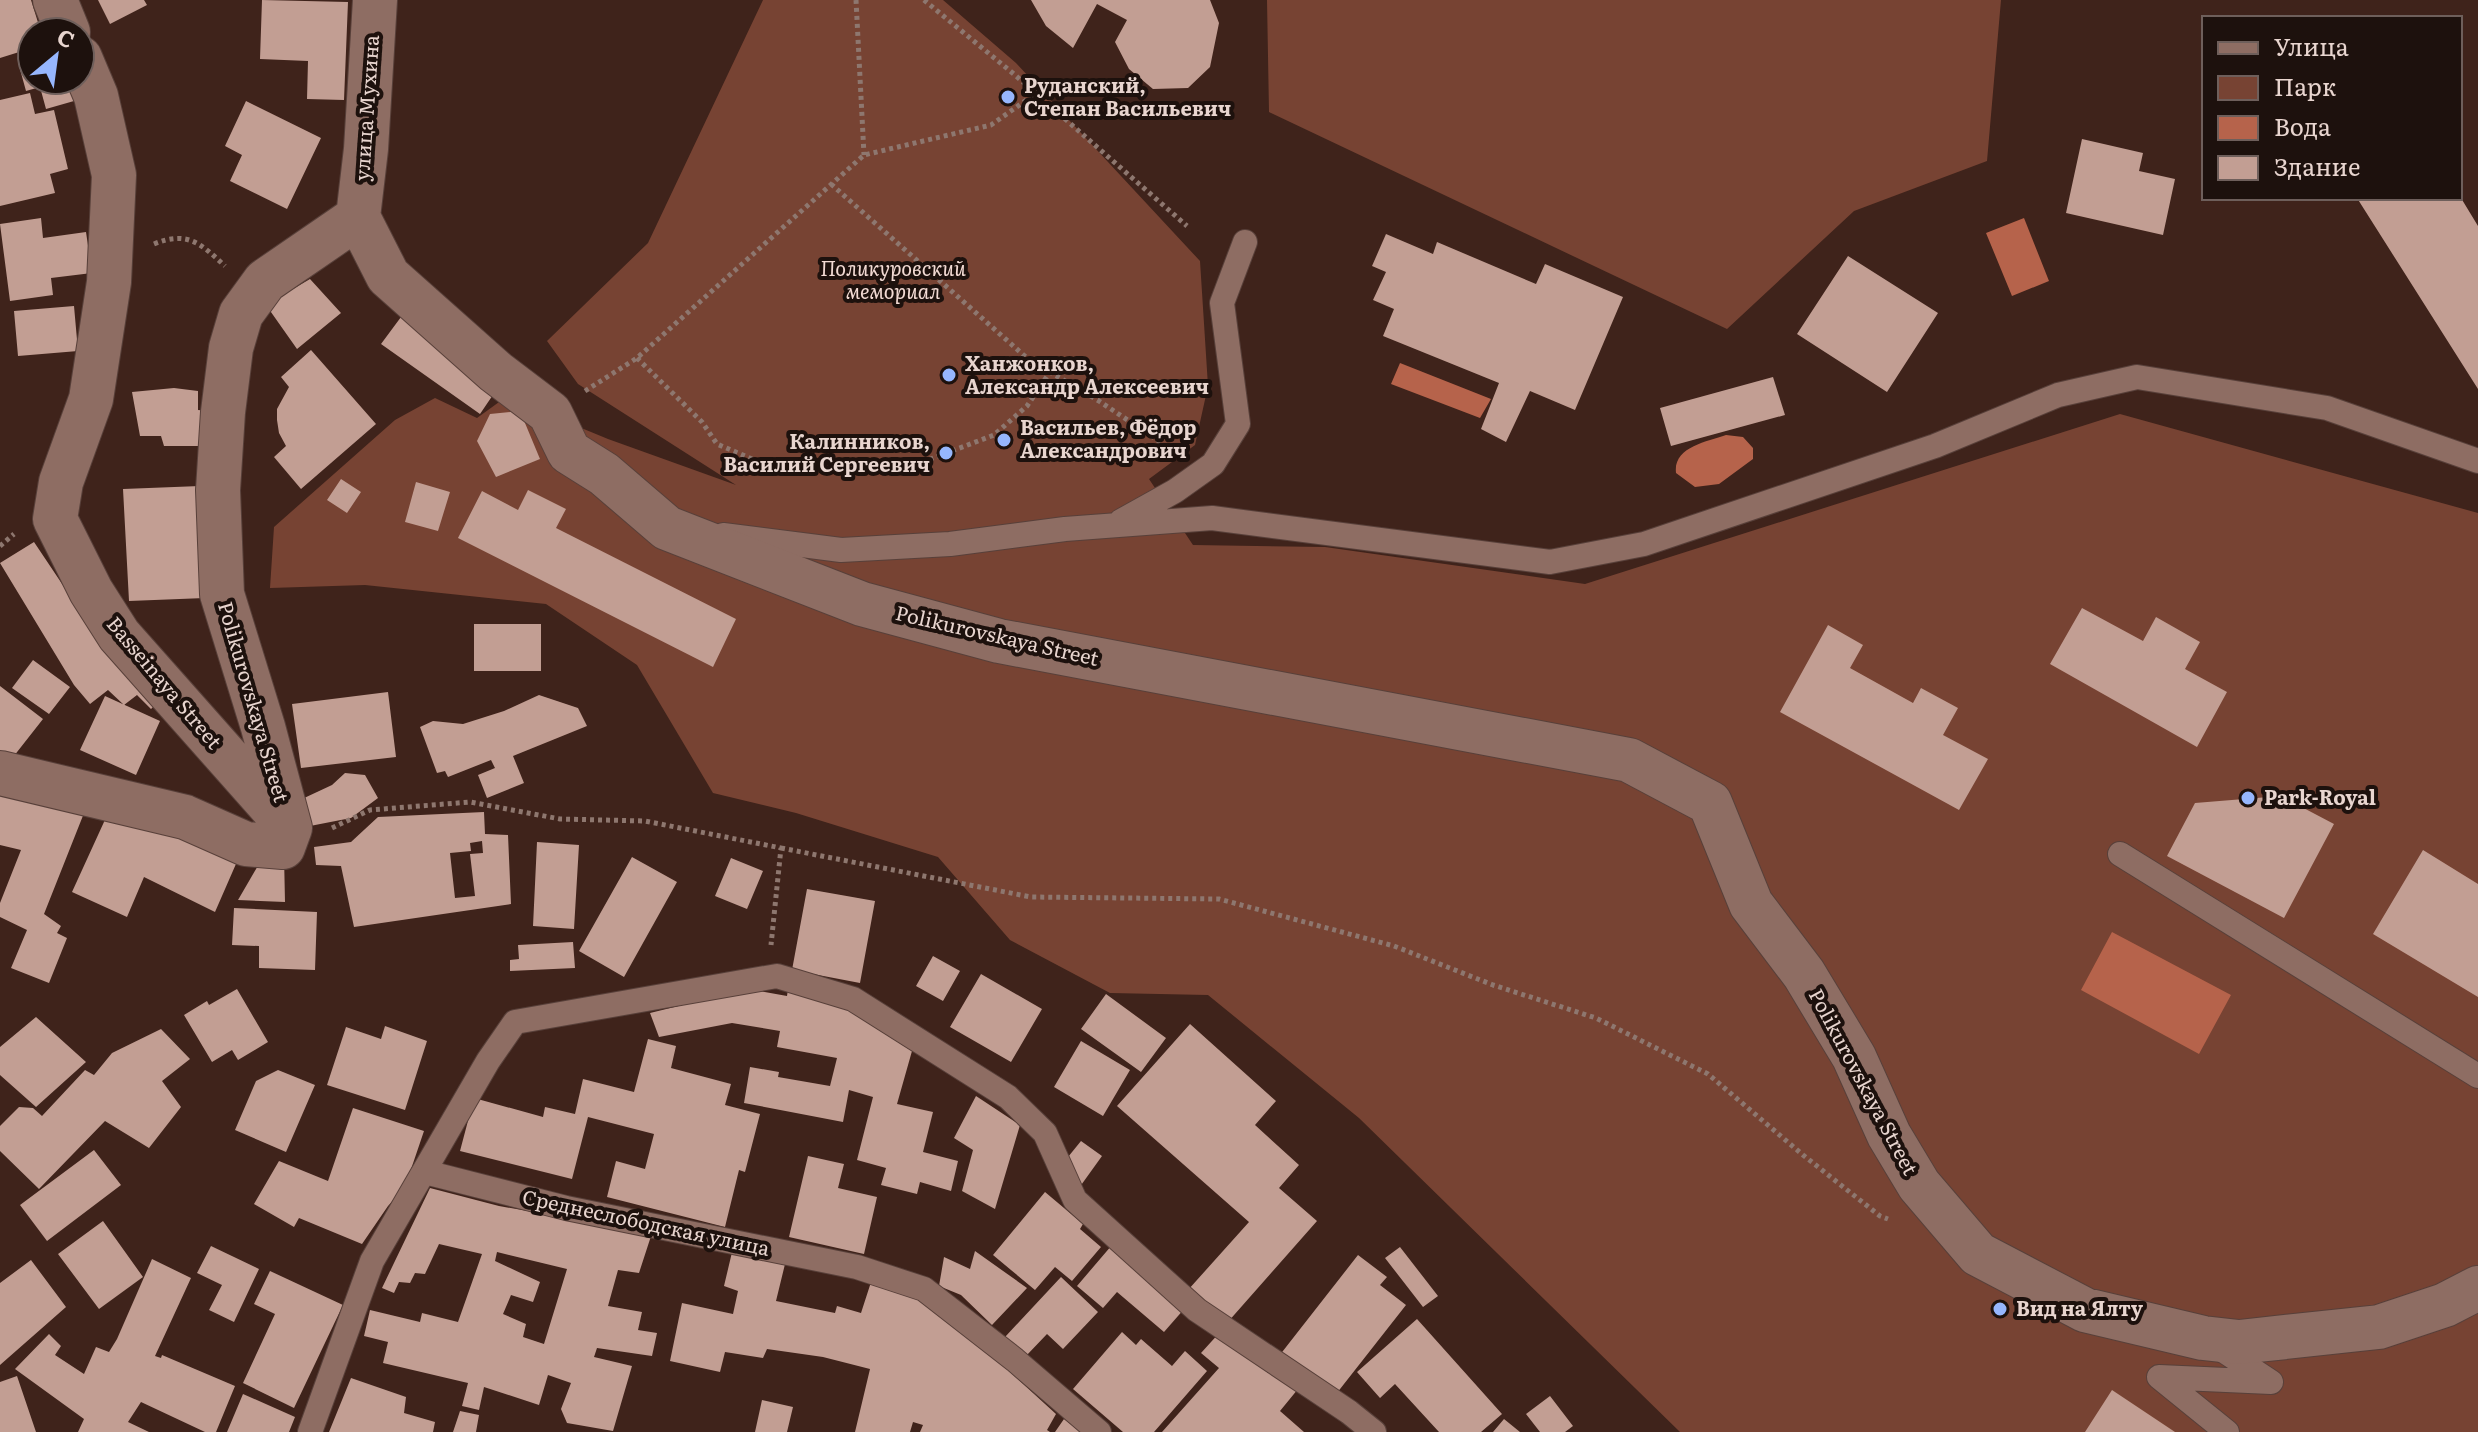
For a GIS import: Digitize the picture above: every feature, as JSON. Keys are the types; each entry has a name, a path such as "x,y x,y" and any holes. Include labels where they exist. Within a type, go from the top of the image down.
{"street":[{"name":"улица Мухина","path":"358,217 366,149 375,0"},
{"name":"Basseinaya Street","path":"96,96 114,175 110,263 91,399 61,482 55,519 91,591 119,635 290,828"},
{"name":"Polikurovskaya Street","path":"0,773 185,817 246,844 283,847 290,828 222,594 218,546 219,474 231,348 241,314 265,281 358,217 388,276 496,372 550,413 569,452 604,474 667,528 862,604 999,641 1629,760 1710,803 1751,904 1804,974 1854,1057 1889,1135 1919,1185 1978,1254 2085,1310 2203,1338 2239,1342 2379,1327 2445,1305 2478,1288"}],"lane":[{"path":"1112,526 1175,491 1213,464 1238,424 1222,303 1245,242"},
{"path":"667,528 841,550 950,544 1212,518 1550,562 1644,544 1935,446 2058,395 2137,377 2327,408 2478,461"},
{"path":"2120,854 2478,1076"},
{"path":"310,1432 372,1261 488,1061 515,1022 777,976 853,999 1008,1097 1045,1133 1075,1200 1197,1310 1374,1432"},
{"name":"Среднеслободская улица","path":"425,1172 566,1208 857,1267 924,1289 1015,1360 1099,1432"},
{"path":"2203,1338 2271,1382 2159,1377 2227,1432"}],"path":[{"path":"856,0 864,155"},
{"path":"924,0 1187,226"},
{"path":"550,413 637,358 864,155 991,125 1035,94"},
{"path":"831,184 1028,359 1162,443"},
{"path":"110,263 170,237 199,242 237,278 265,281"},
{"path":"637,358 702,422 717,444 766,465 842,471 920,463 994,435 1027,406 1050,372"},
{"path":"370,810 470,802 560,819 645,821 1031,897 1219,899 1394,946 1493,985 1596,1018 1708,1074 1880,1216 1894,1221"},
{"path":"767,978 781,848"}],"green space":[{"name":"Поликуровский мемориал","path":"763,0 943,0 1016,63 1200,261 1208,386 1195,445 1149,479 1193,545 1325,547 1585,584 2120,414 2478,513 2478,1432 1680,1432 1359,1118 1208,995 1110,993 1010,940 938,857 796,813 713,793 637,665 546,604 365,585 270,588 274,527 395,420 435,398 477,418 506,397 608,439 736,485 578,384 547,341 648,243"},
{"path":"1267,0 2001,0 1987,161 1854,211 1727,329 1269,112"}],"water":[{"path":"2024,218 2049,281 2012,296 1986,233"},
{"path":"1400,363 1491,399 1480,418 1391,384"},
{"path":"1726,435 1743,437 1753,448 1753,459 1719,484 1695,487 1676,473 1676,464 1685,451"},
{"path":"2112,932 2231,995 2199,1054 2081,990"}],"building":[{"path":"0,0 31,0 36,16 16,16 16,53 0,58"},
{"path":"98,0 144,0 147,5 110,24"},
{"path":"262,0 348,2 344,100 307,99 308,61 260,59"},
{"path":"1031,0 1210,0 1219,23 1210,67 1188,88 1153,89 1129,69 1115,42 1127,20 1097,4 1073,48 1046,26"},
{"path":"31,96 35,114 54,110 68,169 50,174 55,193 0,206 0,100"},
{"path":"42,96 75,96 74,101 46,109"},
{"path":"246,101 321,138 287,209 230,181 242,155 225,146"},
{"path":"2082,139 2143,153 2139,171 2175,179 2163,235 2066,213"},
{"path":"2358,200 2462,200 2478,226 2478,389"},
{"path":"41,218 43,238 86,232 92,273 51,278 53,295 10,301 0,224"},
{"path":"1386,234 1433,254 1437,242 1536,284 1545,264 1623,297 1575,410 1530,391 1506,442 1481,429 1499,383 1383,336 1394,309 1373,300 1386,272 1372,266"},
{"path":"1848,256 1938,313 1887,392 1797,334"},
{"path":"310,279 341,313 297,349 266,305"},
{"path":"74,306 78,351 18,356 14,311"},
{"path":"401,317 499,386 480,414 381,344"},
{"path":"311,350 376,424 301,489 274,457 286,446 279,433 277,409 289,387 281,377"},
{"path":"1773,377 1785,415 1671,446 1660,408"},
{"path":"174,388 198,391 198,410 210,411 207,446 164,446 161,436 140,436 132,392"},
{"path":"520,411 540,459 496,477 477,441 490,414"},
{"path":"341,479 361,492 347,513 327,500"},
{"path":"416,482 450,492 438,531 405,522"},
{"path":"200,486 205,598 129,601 123,489"},
{"path":"528,490 566,509 556,528 736,619 713,667 458,538 482,491 518,510"},
{"path":"34,542 111,657 158,702 151,709 137,695 124,705 108,690 90,704 74,685 0,563"},
{"path":"2082,608 2143,641 2156,617 2200,642 2185,669 2227,692 2197,747 2050,664"},
{"path":"474,624 541,624 541,671 474,671"},
{"path":"1828,625 1863,645 1850,668 1913,703 1921,688 1958,708 1943,735 1988,759 1959,810 1780,712"},
{"path":"33,660 70,687 49,714 12,688"},
{"path":"0,686 43,719 10,761 0,754"},
{"path":"388,692 396,757 301,768 292,704"},
{"path":"539,695 578,708 587,726 513,756 524,783 487,798 478,775 495,768 491,760 448,777 445,771 437,773 420,727 433,721 463,724 504,711"},
{"path":"105,696 160,721 136,775 80,750"},
{"path":"345,773 365,775 378,798 351,818 310,826 302,799 332,785"},
{"path":"0,785 88,803 44,914 61,926 57,933 67,938 49,983 11,968 27,930 0,917 0,903 21,850 0,845"},
{"path":"2281,796 2334,824 2284,918 2167,856 2195,803"},
{"path":"109,811 239,857 215,912 144,877 127,917 72,892"},
{"path":"484,812 485,834 508,835 511,904 354,927 341,866 316,865 314,847 351,842 378,817","holes":["482,841 483,853 470,854 475,896 455,898 450,853 471,851 470,843"]},
{"path":"537,842 579,845 574,929 533,926"},
{"path":"2423,850 2478,884 2478,997 2373,934"},
{"path":"284,855 285,902 238,900 263,857"},
{"path":"632,857 677,882 624,977 579,951"},
{"path":"731,858 763,871 747,909 715,896"},
{"path":"807,889 875,901 860,983 792,970"},
{"path":"234,908 317,912 315,970 259,968 259,946 232,945"},
{"path":"573,942 575,968 510,971 510,960 519,959 518,945"},
{"path":"933,956 960,971 943,1001 916,986"},
{"path":"981,974 1042,1009 1011,1062 950,1027"},
{"path":"237,989 268,1042 238,1060 232,1050 212,1062 184,1015 207,1001 209,1005"},
{"path":"748,989 787,996 788,989 846,1009 912,1051 897,1104 933,1112 923,1152 958,1161 951,1191 920,1182 917,1194 881,1185 886,1168 857,1160 873,1097 849,1090 843,1122 744,1103 750,1067 779,1072 778,1077 830,1086 837,1058 777,1047 780,1031 732,1023 659,1037 650,1013"},
{"path":"1106,994 1166,1038 1141,1072 1081,1029"},
{"path":"36,1017 86,1062 36,1107 0,1075 0,1047"},
{"path":"1190,1024 1276,1101 1255,1125 1299,1165 1279,1188 1317,1221 1227,1323 1188,1290 1249,1222 1117,1106"},
{"path":"385,1026 427,1041 405,1110 327,1085 346,1027 381,1039"},
{"path":"161,1029 190,1059 162,1081 181,1107 149,1148 105,1121 39,1189 0,1151 0,1126 19,1107 33,1108 42,1116 85,1070 94,1075 112,1053"},
{"path":"648,1039 676,1046 671,1068 731,1084 725,1105 760,1114 745,1172 739,1170 725,1227 607,1197 616,1161 645,1169 654,1134 588,1117 572,1179 460,1151 474,1098 543,1117 545,1107 575,1114 583,1079 634,1092"},
{"path":"1081,1041 1130,1070 1103,1116 1054,1087"},
{"path":"278,1070 315,1085 286,1152 235,1130 256,1081"},
{"path":"976,1096 1020,1125 995,1209 962,1191 973,1150 954,1138"},
{"path":"353,1108 424,1131 405,1187 362,1244 299,1218 294,1227 254,1204 279,1161 328,1181"},
{"path":"1081,1141 1102,1156 1079,1188 1068,1157"},
{"path":"94,1150 121,1185 47,1241 20,1205"},
{"path":"808,1156 844,1164 838,1188 877,1197 864,1254 789,1237"},
{"path":"430,1188 499,1206 652,1233 639,1273 618,1270 608,1306 642,1312 638,1330 657,1333 652,1356 597,1348 594,1357 632,1366 613,1431 567,1423 561,1409 571,1383 548,1375 539,1405 484,1387 479,1410 462,1406 468,1383 383,1363 388,1342 364,1336 370,1310 420,1322 422,1313 458,1322 482,1254 439,1244 425,1274 415,1273 410,1283 399,1282 394,1293 382,1288","holes":["497,1252 567,1269 544,1344 523,1337 526,1324 503,1314 511,1295 533,1302 540,1282 495,1261"]},
{"path":"1045,1192 1083,1224 1080,1229 1101,1247 1072,1281 1055,1267 1035,1290 993,1255"},
{"path":"103,1221 143,1277 99,1309 58,1254"},
{"path":"1112,1245 1185,1308 1164,1332 1117,1292 1103,1308 1077,1286"},
{"path":"211,1246 259,1269 234,1322 209,1310 222,1285 197,1273"},
{"path":"1400,1247 1438,1296 1423,1307 1385,1258"},
{"path":"733,1248 786,1260 776,1301 835,1313 837,1306 861,1313 872,1279 938,1306 1056,1414 1047,1430 1050,1432 920,1432 923,1425 913,1422 910,1432 855,1432 870,1369 823,1357 767,1349 763,1358 725,1352 720,1372 670,1361 682,1303 733,1314 738,1291 724,1286"},
{"path":"975,1251 1027,1288 992,1325 961,1295 939,1286 944,1257 970,1269"},
{"path":"1358,1255 1387,1277 1380,1285 1406,1305 1333,1398 1279,1356"},
{"path":"152,1259 191,1278 155,1356 161,1358 162,1355 235,1386 216,1432 205,1432 141,1402 128,1422 149,1432 78,1432 84,1419 15,1369 49,1334 61,1346 55,1355 84,1374 96,1347 109,1352 117,1339"},
{"path":"31,1260 66,1307 0,1365 0,1283"},
{"path":"270,1271 343,1305 294,1408 243,1383 275,1314 254,1304"},
{"path":"1061,1277 1098,1312 1063,1349 1047,1334 1026,1356 1005,1337"},
{"path":"1417,1319 1502,1414 1481,1432 1439,1432 1395,1384 1380,1398 1357,1372"},
{"path":"1221,1331 1268,1373 1274,1366 1298,1389 1280,1411 1304,1432 1162,1432 1219,1368 1201,1353"},
{"path":"1122,1332 1136,1345 1141,1339 1172,1366 1185,1351 1207,1371 1154,1432 1123,1432 1073,1389"},
{"path":"17,1376 36,1432 0,1432 0,1382"},
{"path":"351,1378 406,1397 404,1413 435,1422 433,1432 329,1432"},
{"path":"2112,1390 2175,1432 2085,1432"},
{"path":"243,1394 295,1417 289,1432 227,1432"},
{"path":"1550,1396 1573,1426 1565,1432 1540,1432 1526,1414"},
{"path":"762,1400 793,1407 787,1432 755,1432"},
{"path":"460,1411 479,1415 476,1432 453,1432"},
{"path":"1064,1419 1081,1432 1055,1432"},
{"path":"1504,1419 1520,1432 1493,1432"}],"place":[{"name":"Руданский, Степан Васильевич","path":"1008,97"},
{"name":"Ханжонков, Александр Алексеевич","path":"949,375"},
{"name":"Васильев, Фёдор Александрович","path":"1004,440"},
{"name":"Калинников, Василий Сергеевич","path":"946,453"},
{"name":"Park-Royal","path":"2248,798"},
{"name":"Вид на Ялту","path":"2000,1309"}]}
